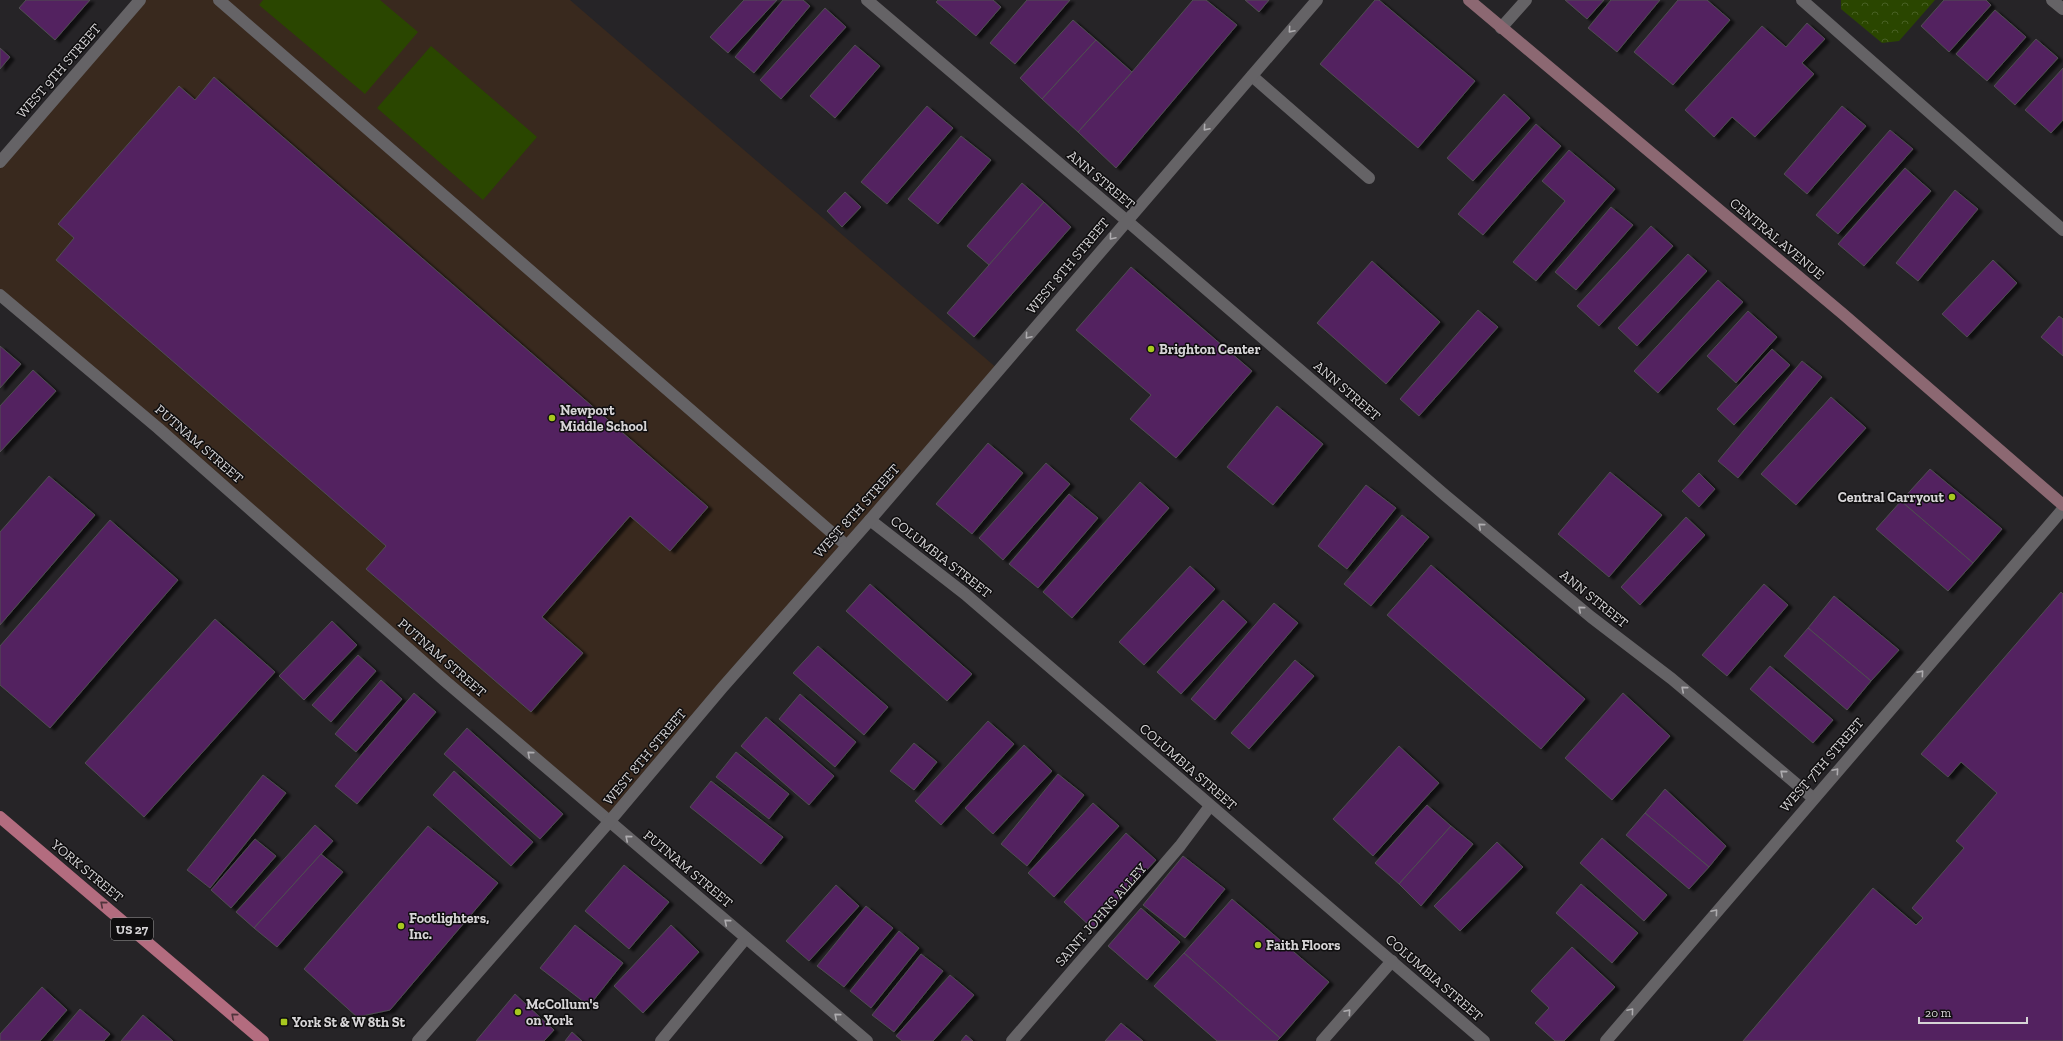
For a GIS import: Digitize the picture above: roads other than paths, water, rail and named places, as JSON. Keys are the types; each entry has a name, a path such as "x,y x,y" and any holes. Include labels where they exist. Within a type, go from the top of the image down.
{"main road":[{"name":"YORK STREET","path":"0,817 263,1041"}],"street":[{"name":"WEST 9TH STREET","path":"0,162 140,0"},
{"path":"219,0 846,545"},
{"name":"ANN STREET","path":"867,0 1126,220 1452,502 1591,617 1672,679 1813,798"},
{"name":"WEST 8TH STREET","path":"418,1041 609,822 722,688 846,545 870,520 1126,220 1317,0"},
{"name":"CENTRAL AVENUE","path":"1469,0 1843,314 2063,506"},
{"path":"1501,28 1526,0"},
{"path":"1802,0 2063,230"},
{"path":"2052,0 2063,9"},
{"path":"1252,76 1369,178"},
{"name":"PUTNAM STREET","path":"0,295 158,428 445,681 867,1041"},
{"name":"WEST 7TH STREET","path":"1606,1041 1813,798 2063,509"},
{"name":"COLUMBIA STREET","path":"870,520 966,594 1484,1041"},
{"name":"SAINT JOHNS ALLEY","path":"1012,1041 1180,846 1210,806"},
{"path":"660,1041 746,938"},
{"path":"1322,1041 1392,961"}],"place":[{"name":"Brighton Center","path":"1151,349"},
{"name":"Newport Middle School","path":"552,418"},
{"name":"Central Carryout","path":"1952,497"},
{"name":"Footlighters, Inc.","path":"401,926"},
{"name":"Faith Floors","path":"1258,945"},
{"name":"McCollum's on York","path":"518,1012"},
{"name":"York St & W 8th St","path":"284,1022"}]}
